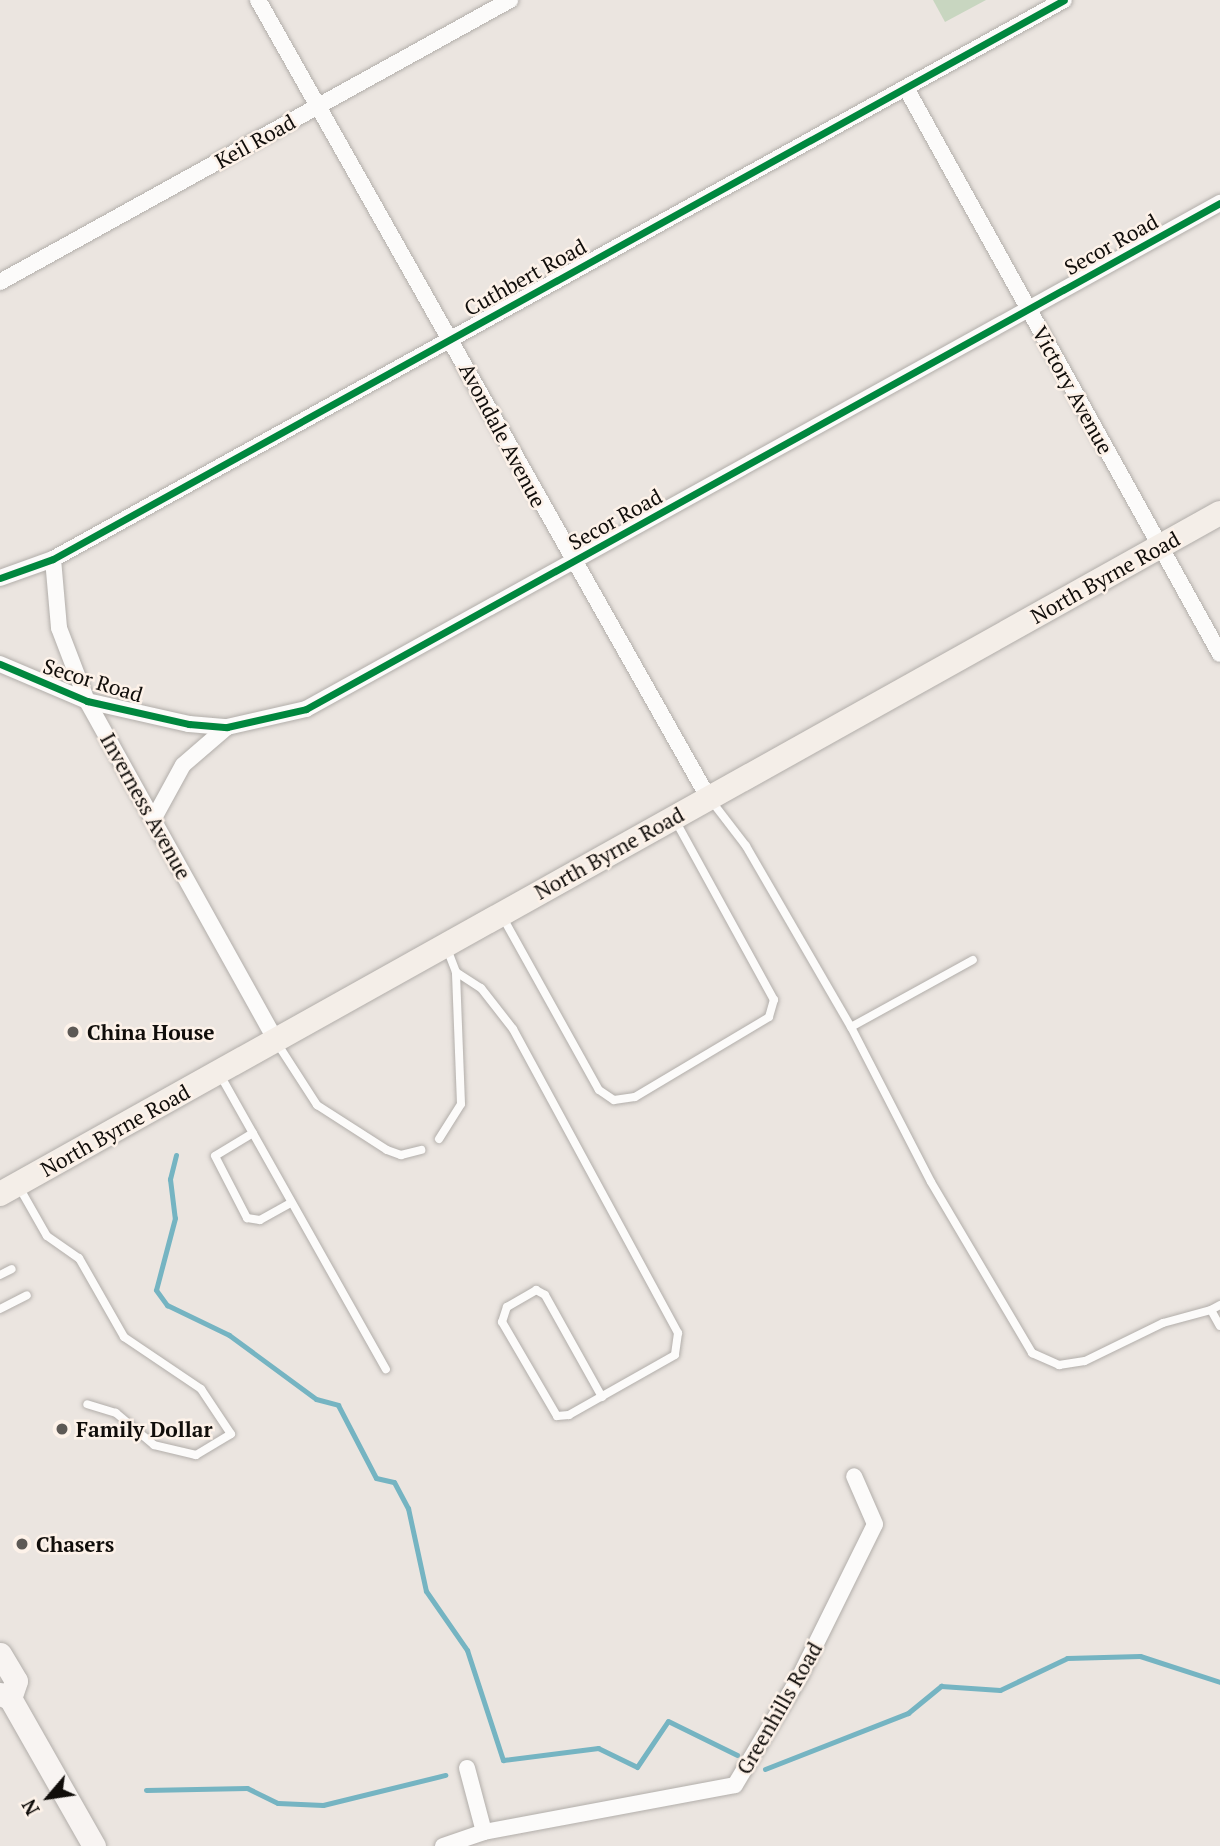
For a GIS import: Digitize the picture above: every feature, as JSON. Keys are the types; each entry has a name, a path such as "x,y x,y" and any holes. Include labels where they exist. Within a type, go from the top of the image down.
{"main road":[{"name":"North Byrne Road","path":"9,1189 1220,513"},
{"path":"0,1654 16,1681 5,1696 94,1846"}],"street":[{"name":"Avondale Avenue","path":"258,0 322,105 572,564 708,797"},
{"name":"Keil Road","path":"0,282 510,0"},
{"name":"Cuthbert Road","path":"0,578 53,559 1064,0"},
{"name":"Victory Avenue","path":"906,88 1220,654"},
{"name":"Secor Road","path":"154,818 183,765 227,727 336,696 1220,204"},
{"name":"Inverness Avenue","path":"53,559 59,628 87,701 276,1040"},
{"name":"Secor Road","path":"0,664 87,701 227,727"},
{"name":"Greenhills Road","path":"443,1846 484,1832 735,1785 800,1676 875,1524 854,1476"},
{"path":"467,1768 484,1832"}],"lane":[{"path":"708,797 746,846 851,1027 931,1182 1032,1353 1059,1365 1085,1360 1163,1323 1220,1305"},
{"path":"501,914 599,1090 614,1100 635,1097 769,1017 774,1000 673,817"},
{"path":"439,1139 461,1104 456,972 446,945"},
{"path":"851,1027 973,960"},
{"path":"456,972 481,988 513,1029 678,1333 676,1355 602,1397 557,1416 502,1322 507,1307 537,1290 545,1295 602,1397"},
{"path":"276,1040 317,1105 387,1150 401,1155 421,1150"},
{"path":"219,1072 386,1369"},
{"path":"253,1133 215,1156 247,1218 260,1220 291,1203"},
{"path":"9,1189 47,1236 79,1258 124,1337 201,1389 231,1434 196,1455 154,1445 116,1413 87,1404"},
{"path":"0,1275 12,1269"},
{"path":"0,1309 27,1295"},
{"path":"1211,1310 1220,1326"}],"green space":[{"path":"933,0 986,0 945,22"}],"waterway":[{"path":"176,1155 170,1179 175,1218 156,1290 167,1305 229,1335 316,1399 338,1405 376,1478 394,1482 408,1508 426,1591 467,1650 503,1760 598,1748 637,1767 668,1721 737,1755"},
{"path":"765,1769 908,1713 941,1686 1000,1690 1067,1658 1140,1656 1220,1682"},
{"path":"146,1790 247,1788 278,1803 323,1805 445,1775"}],"cycle path":[{"path":"0,578 53,559 1064,0"},
{"path":"0,664 87,701 189,724 227,727 306,709 1220,203"}],"place":[{"name":"China House","path":"73,1032"},
{"name":"Family Dollar","path":"62,1429"},
{"name":"Chasers","path":"22,1544"}]}
